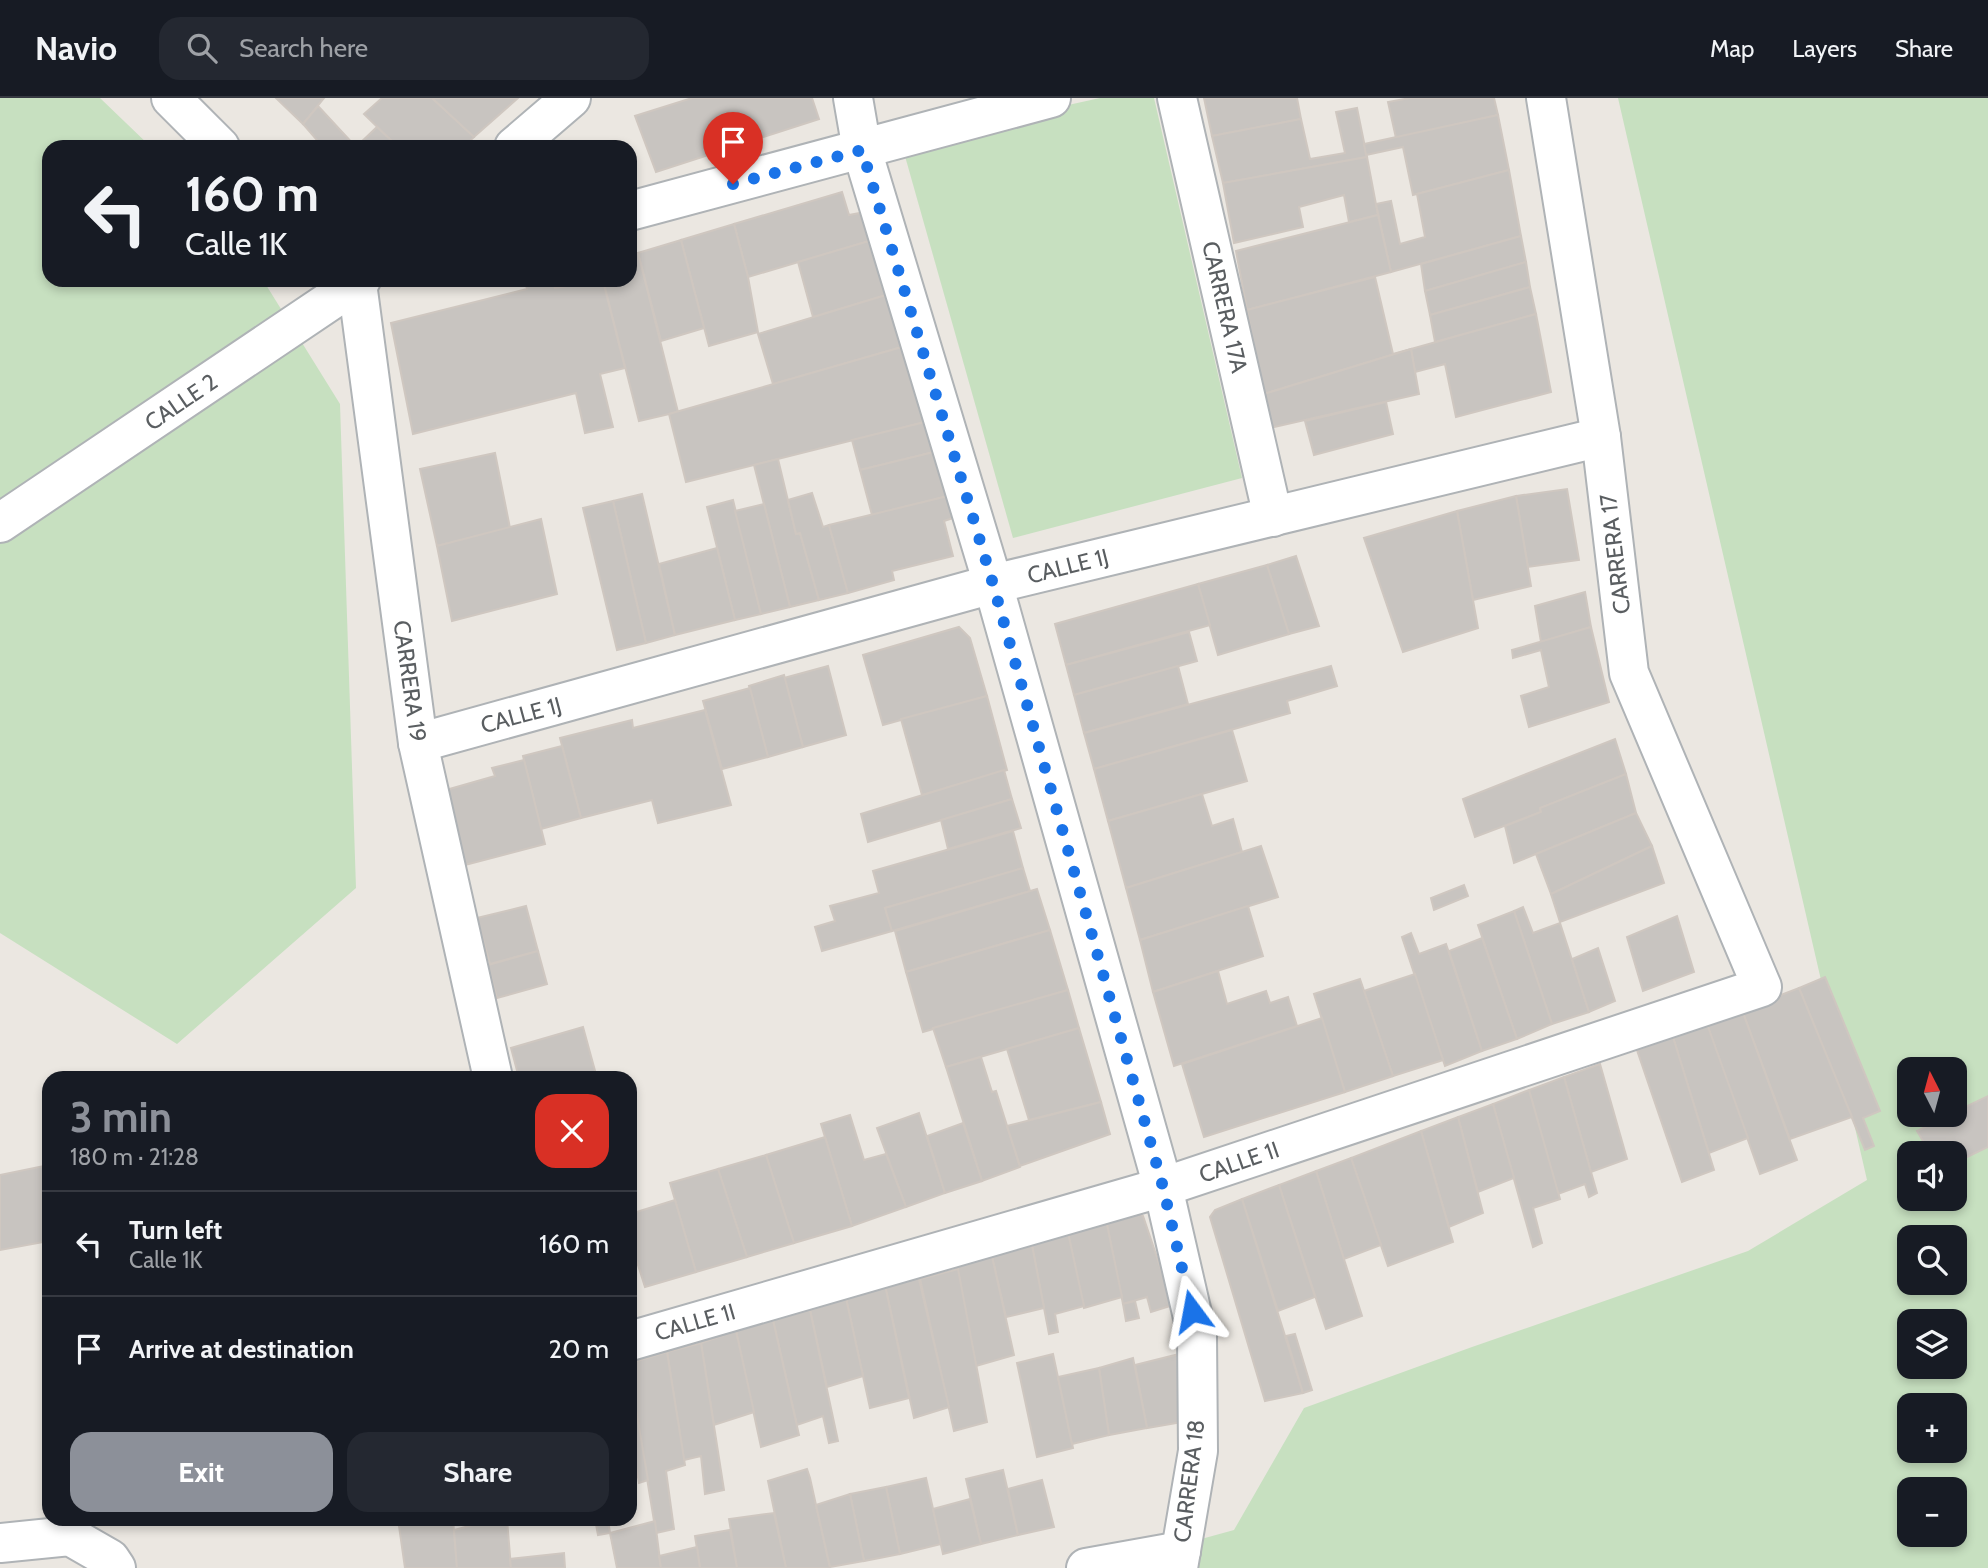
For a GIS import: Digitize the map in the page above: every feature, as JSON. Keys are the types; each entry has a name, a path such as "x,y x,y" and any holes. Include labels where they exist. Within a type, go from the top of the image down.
{"street":[{"path":"171,98 213,140"},
{"path":"522,140 571,98"},
{"name":"CARRERA 18","path":"853,98 862,150 993,584 1163,1187 1197,1335 1198,1451 1180,1560"},
{"path":"637,209 1051,98"},
{"name":"CARRERA 17A","path":"1177,98 1273,517"},
{"name":"CARRERA 17","path":"1546,98 1601,437 1629,673 1762,987"},
{"name":"CALLE 2","path":"0,523 351,287"},
{"name":"CARRERA 19","path":"361,287 418,743 490,1071"},
{"name":"CALLE 1J","path":"418,743 993,584 1601,437"},
{"name":"CALLE 1I","path":"637,1339 1163,1187 1762,987"},
{"path":"0,1543 70,1536 110,1559 116,1568"},
{"path":"1086,1568 1180,1560"}],"green space":[{"path":"0,98 100,98 144,140 42,140 42,287 267,287 340,404 356,888 177,1044 0,933"},
{"path":"1100,98 1154,98 1242,478 1013,538 901,142"},
{"path":"1618,98 1988,98 1988,1568 1096,1568 1234,1530 1304,1408 1748,1251 1867,1180"}],"building":[{"path":"276,98 324,98 303,124"},
{"path":"382,98 432,98 474,137 471,140 391,140 364,114"},
{"path":"432,98 518,98 474,137"},
{"path":"692,98 812,98 819,119 656,172 635,116"},
{"path":"1204,98 1297,98 1301,119 1212,136"},
{"path":"1410,98 1494,98 1498,115 1396,138 1388,102"},
{"path":"318,106 350,140 317,140 303,124"},
{"path":"1357,108 1367,157 1223,183 1212,136 1301,119 1310,159 1345,153 1336,112"},
{"path":"1498,115 1509,170 1413,195 1403,147 1366,155 1364,144"},
{"path":"377,127 391,140 363,140"},
{"path":"1367,157 1378,215 1349,222 1344,195 1299,207 1303,227 1234,243 1223,183"},
{"path":"1509,170 1521,236 1391,272 1376,204 1391,201 1400,244 1425,237 1417,194"},
{"path":"842,192 849,215 860,213 869,241 748,277 734,224"},
{"path":"1378,215 1391,272 1247,310 1236,251"},
{"path":"734,224 748,277 758,332 709,346 681,240"},
{"path":"1521,236 1526,262 1425,291 1421,264"},
{"path":"681,240 704,328 661,341 638,253"},
{"path":"869,241 886,295 813,317 798,262"},
{"path":"637,253 678,412 639,421 605,287 637,287"},
{"path":"1526,262 1530,287 1430,315 1425,291"},
{"path":"1375,277 1393,354 1411,349 1264,394 1247,310"},
{"path":"605,287 625,368 600,374 613,427 585,433 576,393 413,434 391,323 527,289"},
{"path":"1530,287 1536,314 1435,342 1430,315"},
{"path":"886,295 902,347 773,384 758,334"},
{"path":"1536,314 1551,392 1456,417 1445,364 1415,372 1411,349"},
{"path":"902,347 925,422 686,482 669,414"},
{"path":"1411,349 1419,394 1270,428 1264,394"},
{"path":"1386,402 1393,434 1314,455 1305,421"},
{"path":"925,422 934,452 860,470 852,440"},
{"path":"934,452 948,496 872,515 860,470"},
{"path":"495,453 510,528 437,546 420,469"},
{"path":"778,459 796,534 800,533 819,600 790,607 754,465"},
{"path":"1567,489 1579,560 1528,567 1516,496"},
{"path":"812,493 823,527 829,525 848,593 819,600 800,533 796,534 788,500"},
{"path":"642,494 675,635 646,643 613,501"},
{"path":"948,496 953,518 944,521 953,556 892,571 894,580 848,593 829,525"},
{"path":"1516,496 1531,586 1473,600 1457,511"},
{"path":"733,500 761,614 735,620 707,507"},
{"path":"613,501 646,643 617,650 583,508"},
{"path":"764,504 790,607 761,614 735,511"},
{"path":"1457,511 1478,628 1403,652 1364,538"},
{"path":"541,519 557,594 452,621 437,546"},
{"path":"717,548 735,620 675,635 659,564"},
{"path":"1296,556 1319,626 1289,634 1267,565"},
{"path":"1267,565 1289,634 1218,655 1198,584"},
{"path":"1198,584 1210,625 1066,665 1055,624"},
{"path":"1585,592 1591,627 1541,642 1535,606"},
{"path":"959,627 970,638 987,696 883,725 863,655"},
{"path":"1591,627 1609,702 1529,727 1521,696 1549,687 1541,650 1513,658 1512,650"},
{"path":"1189,632 1197,661 1074,695 1066,665"},
{"path":"828,666 846,735 803,747 784,678"},
{"path":"1178,666 1188,704 1084,733 1074,695"},
{"path":"1331,666 1337,686 1287,701 1290,713 1094,769 1084,733"},
{"path":"784,675 803,747 768,757 749,686"},
{"path":"750,688 768,757 722,769 703,701"},
{"path":"987,696 1007,770 922,795 901,719"},
{"path":"705,710 731,805 658,823 652,800 581,818 560,738 632,720 633,728"},
{"path":"1232,730 1247,781 1108,821 1094,769"},
{"path":"1615,739 1626,774 1540,808 1541,812 1475,837 1463,799"},
{"path":"562,746 581,818 541,829 523,756"},
{"path":"524,760 545,844 465,865 446,790 495,776 492,768"},
{"path":"1004,770 1012,799 868,842 861,814"},
{"path":"1626,774 1636,813 1514,863 1505,826 1541,812 1540,808"},
{"path":"1202,794 1212,826 1233,819 1242,852 1126,888 1108,821"},
{"path":"1012,799 1021,828 948,849 941,820"},
{"path":"1636,813 1652,846 1551,894 1536,854"},
{"path":"1013,831 1023,868 885,908 892,931 822,951 815,927 835,921 830,906 879,893 873,871"},
{"path":"1261,846 1278,897 1140,940 1126,888"},
{"path":"1652,846 1664,883 1560,922 1551,894"},
{"path":"1023,868 1030,891 892,931 885,908"},
{"path":"1464,885 1468,896 1434,910 1431,898"},
{"path":"1037,889 1050,930 906,972 895,931"},
{"path":"526,906 538,951 490,964 477,918"},
{"path":"1248,906 1263,956 1153,992 1140,940"},
{"path":"1523,907 1533,933 1560,923 1589,1012 1552,1024 1514,911"},
{"path":"1514,911 1552,1024 1517,1039 1478,925"},
{"path":"1677,916 1694,972 1643,991 1627,937"},
{"path":"1050,930 1068,990 923,1032 906,972"},
{"path":"1411,933 1419,954 1446,944 1482,1051 1445,1066 1402,937"},
{"path":"1482,938 1517,1039 1482,1051 1449,951"},
{"path":"1598,948 1615,1001 1589,1012 1572,959"},
{"path":"538,951 547,984 497,998 488,965"},
{"path":"1218,971 1227,1004 1266,991 1270,1003 1288,997 1297,1026 1174,1066 1153,992"},
{"path":"1415,974 1443,1060 1393,1076 1364,991"},
{"path":"1825,977 1880,1111 1863,1118 1874,1146 1865,1150 1799,988"},
{"path":"1360,979 1393,1076 1345,1092 1314,994"},
{"path":"1799,988 1852,1117 1790,1139 1742,1010"},
{"path":"1068,990 1079,1028 946,1067 933,1028"},
{"path":"1742,1010 1797,1160 1760,1174 1707,1024"},
{"path":"1322,1018 1345,1092 1204,1137 1182,1064"},
{"path":"1707,1024 1748,1138 1709,1153 1673,1037"},
{"path":"583,1027 595,1071 517,1071 511,1048"},
{"path":"1079,1028 1101,1102 1029,1120 1007,1049"},
{"path":"1673,1037 1714,1170 1682,1182 1637,1050"},
{"path":"981,1057 992,1092 996,1091 1020,1167 982,1181 946,1067"},
{"path":"1600,1064 1627,1159 1591,1172 1564,1077"},
{"path":"1564,1077 1597,1193 1589,1197 1585,1184 1558,1194 1529,1090"},
{"path":"1529,1090 1560,1199 1533,1208 1542,1243 1533,1247 1493,1104"},
{"path":"1988,1096 1988,1147 1967,1157 1967,1141 1923,1141 1917,1131 1925,1127 1967,1127 1967,1106"},
{"path":"1101,1102 1110,1134 1020,1166 1007,1126"},
{"path":"1493,1104 1514,1178 1478,1192 1458,1117"},
{"path":"919,1113 945,1193 906,1207 877,1128"},
{"path":"850,1115 864,1160 886,1154 906,1207 852,1226 821,1124"},
{"path":"1458,1117 1483,1213 1449,1227 1421,1131"},
{"path":"963,1123 982,1181 945,1193 927,1136"},
{"path":"1421,1131 1453,1242 1388,1266 1351,1158"},
{"path":"825,1137 852,1226 794,1243 766,1155"},
{"path":"766,1155 794,1243 747,1257 718,1169"},
{"path":"1351,1158 1381,1245 1344,1259 1316,1171"},
{"path":"42,1166 42,1242 0,1250 0,1175"},
{"path":"718,1169 747,1257 696,1272 670,1183"},
{"path":"1316,1171 1362,1316 1326,1329 1279,1185"},
{"path":"1279,1185 1315,1297 1278,1311 1242,1199"},
{"path":"1242,1199 1303,1393 1265,1401 1210,1217 1215,1210"},
{"path":"675,1200 696,1272 645,1287 637,1262 637,1212"},
{"path":"1129,1208 1143,1216 1168,1290 1170,1306 1151,1312 1147,1297 1123,1304 1105,1215"},
{"path":"1105,1215 1122,1297 1084,1308 1067,1228"},
{"path":"1067,1228 1084,1306 1055,1314 1058,1332 1049,1334 1031,1240"},
{"path":"1031,1240 1044,1308 1006,1317 991,1252"},
{"path":"991,1252 1014,1355 976,1366 955,1261"},
{"path":"958,1269 987,1422 954,1431 920,1279"},
{"path":"918,1275 949,1407 914,1418 885,1285"},
{"path":"885,1285 909,1398 870,1408 846,1298"},
{"path":"846,1298 863,1376 827,1387 810,1310"},
{"path":"1135,1301 1139,1318 1126,1321 1123,1304"},
{"path":"810,1310 838,1441 829,1443 823,1416 797,1425 773,1320"},
{"path":"773,1320 799,1435 761,1447 736,1331"},
{"path":"736,1331 754,1412 714,1425 701,1343"},
{"path":"1295,1334 1312,1390 1303,1393 1286,1336"},
{"path":"701,1343 724,1490 705,1494 701,1456 684,1460 667,1352"},
{"path":"667,1352 685,1465 666,1471 674,1529 656,1533 637,1418 637,1361"},
{"path":"1053,1354 1073,1448 1037,1457 1017,1363"},
{"path":"1179,1354 1194,1420 1147,1428 1135,1365"},
{"path":"1133,1358 1147,1428 1109,1435 1099,1368"},
{"path":"1099,1368 1109,1435 1072,1444 1058,1377"},
{"path":"637,1416 648,1480 639,1483 637,1471"},
{"path":"807,1469 830,1568 786,1568 768,1481"},
{"path":"1003,1470 1018,1535 981,1544 966,1479"},
{"path":"926,1478 941,1544 900,1554 886,1487"},
{"path":"1042,1480 1054,1527 1018,1535 1008,1489"},
{"path":"886,1487 900,1554 864,1561 850,1494"},
{"path":"850,1494 864,1561 830,1567 816,1505"},
{"path":"970,1499 981,1544 943,1554 933,1509"},
{"path":"774,1513 786,1568 737,1568 729,1519"},
{"path":"655,1521 661,1568 617,1568 610,1533"},
{"path":"399,1526 454,1526 457,1568 405,1568"},
{"path":"469,1526 508,1526 511,1568 457,1568 454,1530"},
{"path":"596,1526 609,1526 610,1533 598,1535"},
{"path":"730,1530 737,1568 700,1568 695,1536"},
{"path":"697,1547 700,1568 661,1568 659,1556"},
{"path":"564,1553 565,1568 511,1568 510,1559"}],"route":[{"path":"733,184 862,150 993,584 1163,1187 1192,1311"}]}
